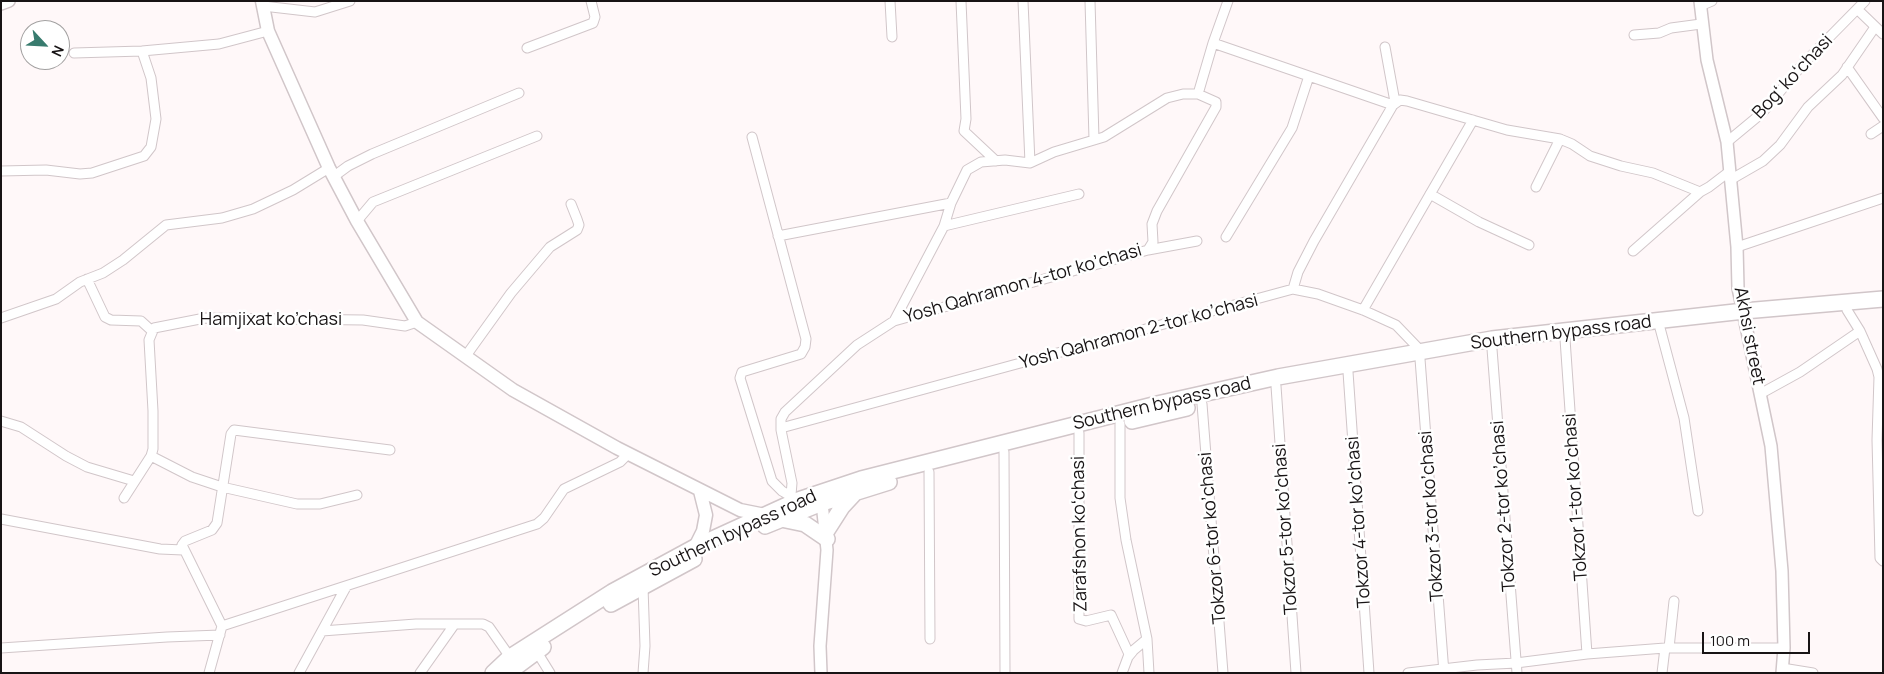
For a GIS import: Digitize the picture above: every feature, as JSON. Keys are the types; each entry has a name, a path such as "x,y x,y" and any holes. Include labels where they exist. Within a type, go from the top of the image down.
{"highway":[{"name":"Southern bypass road","path":"493,673 510,657 612,592 695,547 765,515 795,498 861,479 1157,404 1278,377 1421,355 1492,349 1883,299"},
{"name":"Southern bypass road","path":"508,673 610,604 717,546 822,503 1004,452 1276,386 1348,372 1492,339 1744,316 1883,307"},
{"path":"781,519 805,524 827,535 842,507 856,492"}],"main road":[{"path":"262,4 268,31 331,173 417,322 513,390 628,454 740,510 765,515"},
{"path":"695,547 703,531 706,515 700,491"}],"street":[{"path":"262,4 315,12 350,1"},
{"path":"527,48 593,23 595,17 591,1"},
{"path":"890,1 892,37"},
{"path":"961,1 966,119 964,130 996,161"},
{"path":"1023,1 1030,163"},
{"path":"1090,1 1094,139"},
{"path":"795,498 781,428 781,419 785,412 857,346 894,321 944,226 951,203 966,170 981,162 1005,160 1030,163 1054,152 1104,137 1167,98 1183,94 1198,94 1228,1"},
{"path":"1700,4 1712,1"},
{"name":"Bogʻ koʻchasi","path":"1727,142 1762,113 1803,64 1865,1"},
{"name":"Akhsi street","path":"1700,4 1707,60 1727,142 1737,247 1738,288 1771,446 1782,571 1784,648 1782,670"},
{"path":"1857,9 1883,34"},
{"path":"1634,35 1659,33 1671,28 1701,24"},
{"name":"Bogʻ koʻchasi","path":"1634,251 1700,192 1730,175 1763,161 1780,145 1808,107 1842,75 1875,26"},
{"path":"74,53 142,51 219,44 268,31"},
{"path":"1213,43 1394,103"},
{"path":"1385,47 1394,103"},
{"path":"1,171 46,170 80,174 92,173 144,156 151,147 156,119 150,78 142,51"},
{"name":"Bogʻ koʻchasi","path":"1847,67 1883,118"},
{"path":"1226,237 1292,128 1309,76"},
{"path":"1,318 56,300 87,279 103,273 123,260 166,225 222,218 253,209 372,154 519,93"},
{"name":"Yosh Qahramon 4-tor koʼchasi","path":"894,321 1148,250 1153,242 1152,224 1157,211 1216,107 1215,100 1198,94"},
{"path":"1421,355 1410,337 1396,325 1363,310 1318,294 1293,289 1298,272 1314,241 1394,103 1400,100 1407,101 1507,130 1560,139 1572,144 1590,156 1621,166 1653,173 1700,192"},
{"path":"1363,310 1473,120"},
{"path":"1871,134 1883,126"},
{"path":"357,221 373,202 537,136"},
{"path":"752,137 806,339 805,347 800,354 742,372 740,378 772,481 782,491 795,498"},
{"path":"1536,187 1560,139"},
{"path":"944,226 1079,194"},
{"path":"1430,194 1478,222 1529,245"},
{"path":"1737,247 1883,198"},
{"path":"778,236 951,203"},
{"path":"464,357 511,293 550,247 577,230 577,219 572,204"},
{"path":"1148,250 1197,241"},
{"path":"87,279 105,317 111,320 141,321 152,331 149,340 153,449 124,498"},
{"name":"Yosh Qahramon 2-tor koʼchasi","path":"781,428 1293,289"},
{"path":"1847,310 1860,330 1879,377 1880,558 1883,562"},
{"name":"Hamjixat ko’chasi","path":"152,331 158,327 205,318 363,320 405,326 417,322"},
{"path":"1660,328 1684,418 1698,512"},
{"path":"1760,394 1800,372 1860,330"},
{"name":"Tokzor 1-tor koʼchasi","path":"1564,339 1587,654"},
{"name":"Tokzor 2-tor koʼchasi","path":"1492,349 1517,673"},
{"name":"Tokzor 3-tor koʼchasi","path":"1421,355 1444,671"},
{"name":"Tokzor 4-tor koʼchasi","path":"1348,372 1369,673"},
{"name":"Tokzor 5-tor koʼchasi","path":"1276,386 1296,673"},
{"name":"Tokzor 6-tor koʼchasi","path":"1202,404 1223,673"},
{"path":"1,421 21,427 66,456 87,466 134,481"},
{"path":"1120,424 1120,498 1126,540 1147,639 1149,673"},
{"path":"209,673 221,631 182,545 185,541 214,528 217,523 231,434 234,430 390,450"},
{"name":"Zarafshon koʻchasi","path":"1079,433 1078,615 1082,621 1111,614 1129,654"},
{"path":"1004,452 1005,673"},
{"path":"1,648 167,637 221,631 346,587 537,524 544,518 564,489 620,462 628,454"},
{"path":"150,456 183,474 222,487 296,504 320,504 357,495"},
{"path":"929,472 930,639"},
{"path":"821,673 820,646 827,535 822,503"},
{"path":"1,519 160,549 183,550"},
{"path":"299,673 346,587"},
{"path":"643,673 645,646 644,587"},
{"path":"1662,673 1674,601"},
{"path":"322,631 416,624 486,625 510,657"},
{"path":"420,673 454,625"},
{"path":"1122,673 1129,654 1147,639"},
{"path":"1408,673 1444,671 1587,654 1667,648 1784,648"},
{"path":"537,652 550,673"},
{"path":"1782,670 1813,673"}]}
